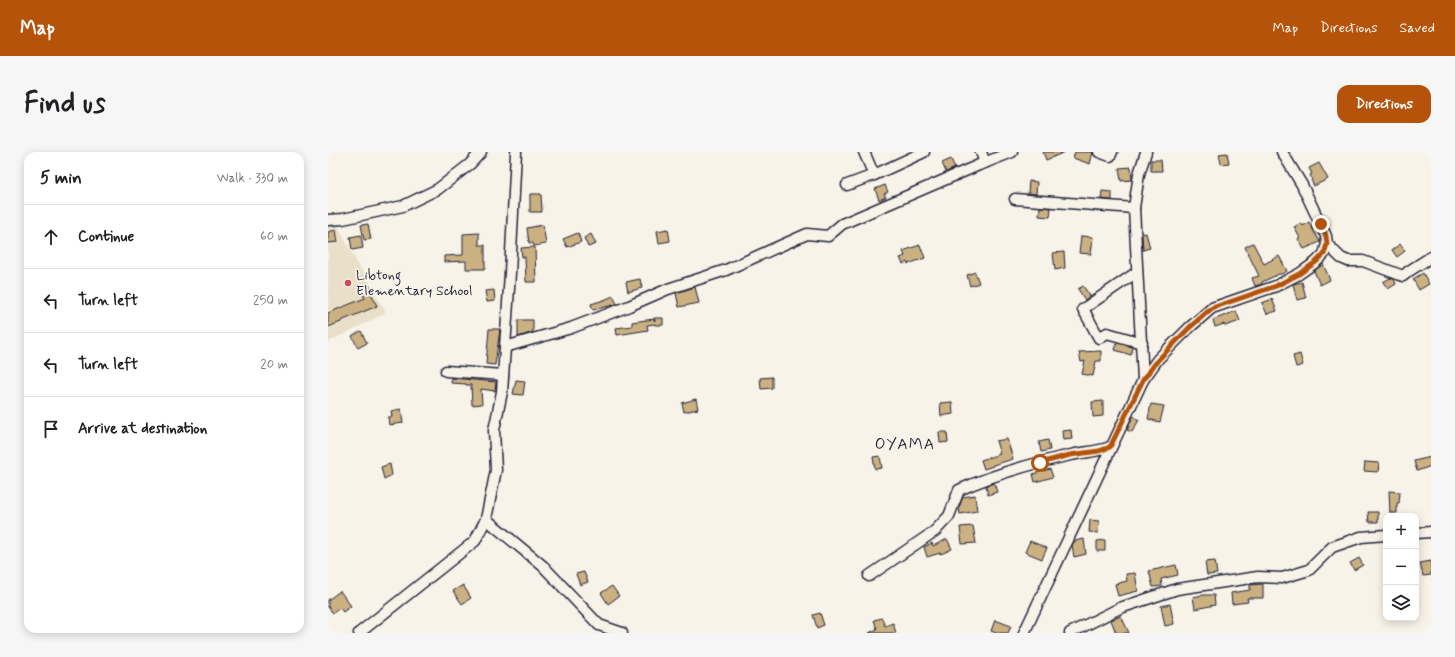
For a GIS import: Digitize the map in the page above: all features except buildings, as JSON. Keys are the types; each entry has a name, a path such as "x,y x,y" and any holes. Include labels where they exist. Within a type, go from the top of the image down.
{"street":[{"path":"328,220 343,219 403,206 438,189 470,164 481,152"},
{"path":"359,633 475,541 486,519 496,470 494,430 502,392 516,152"},
{"path":"864,152 874,175"},
{"path":"847,185 874,175 924,152"},
{"path":"981,152 985,162"},
{"path":"505,347 570,328 668,289 726,270 807,234 828,236 842,224 985,162 1012,152"},
{"path":"1099,152 1110,156 1112,152"},
{"path":"1143,380 1134,208 1139,174 1146,152"},
{"path":"1024,633 1110,447 1143,380 1158,360 1189,328 1212,308 1276,286 1299,274 1316,262 1324,254 1327,244 1326,236 1302,185 1282,152"},
{"path":"1015,199 1134,208"},
{"path":"1327,244 1341,258 1348,261 1362,261 1403,276 1431,257"},
{"path":"1137,272 1083,309 1099,338 1107,333 1142,343"},
{"path":"446,371 503,375"},
{"path":"869,576 935,531 949,516 959,490 978,482 1040,463 1070,455 1099,451 1110,447"},
{"path":"486,519 543,566 599,625 622,633"},
{"path":"1419,533 1431,532"},
{"path":"1070,633 1120,608 1177,589 1258,577 1282,578 1309,570 1332,547 1361,537 1383,535"}],"shaded area":[{"name":"Libtong Elementary School","path":"337,224 351,252 386,313 328,342 328,225"}],"place":[{"name":"Libtong Elementary School","path":"348,283"}],"district":[{"name":"OYAMA","path":"905,444"}],"route":[{"path":"1040,463 1070,455 1095,452 1110,447 1143,380 1158,360 1189,328 1212,308 1276,286 1299,274 1316,262 1324,254 1327,244 1326,236 1321,224"}]}
